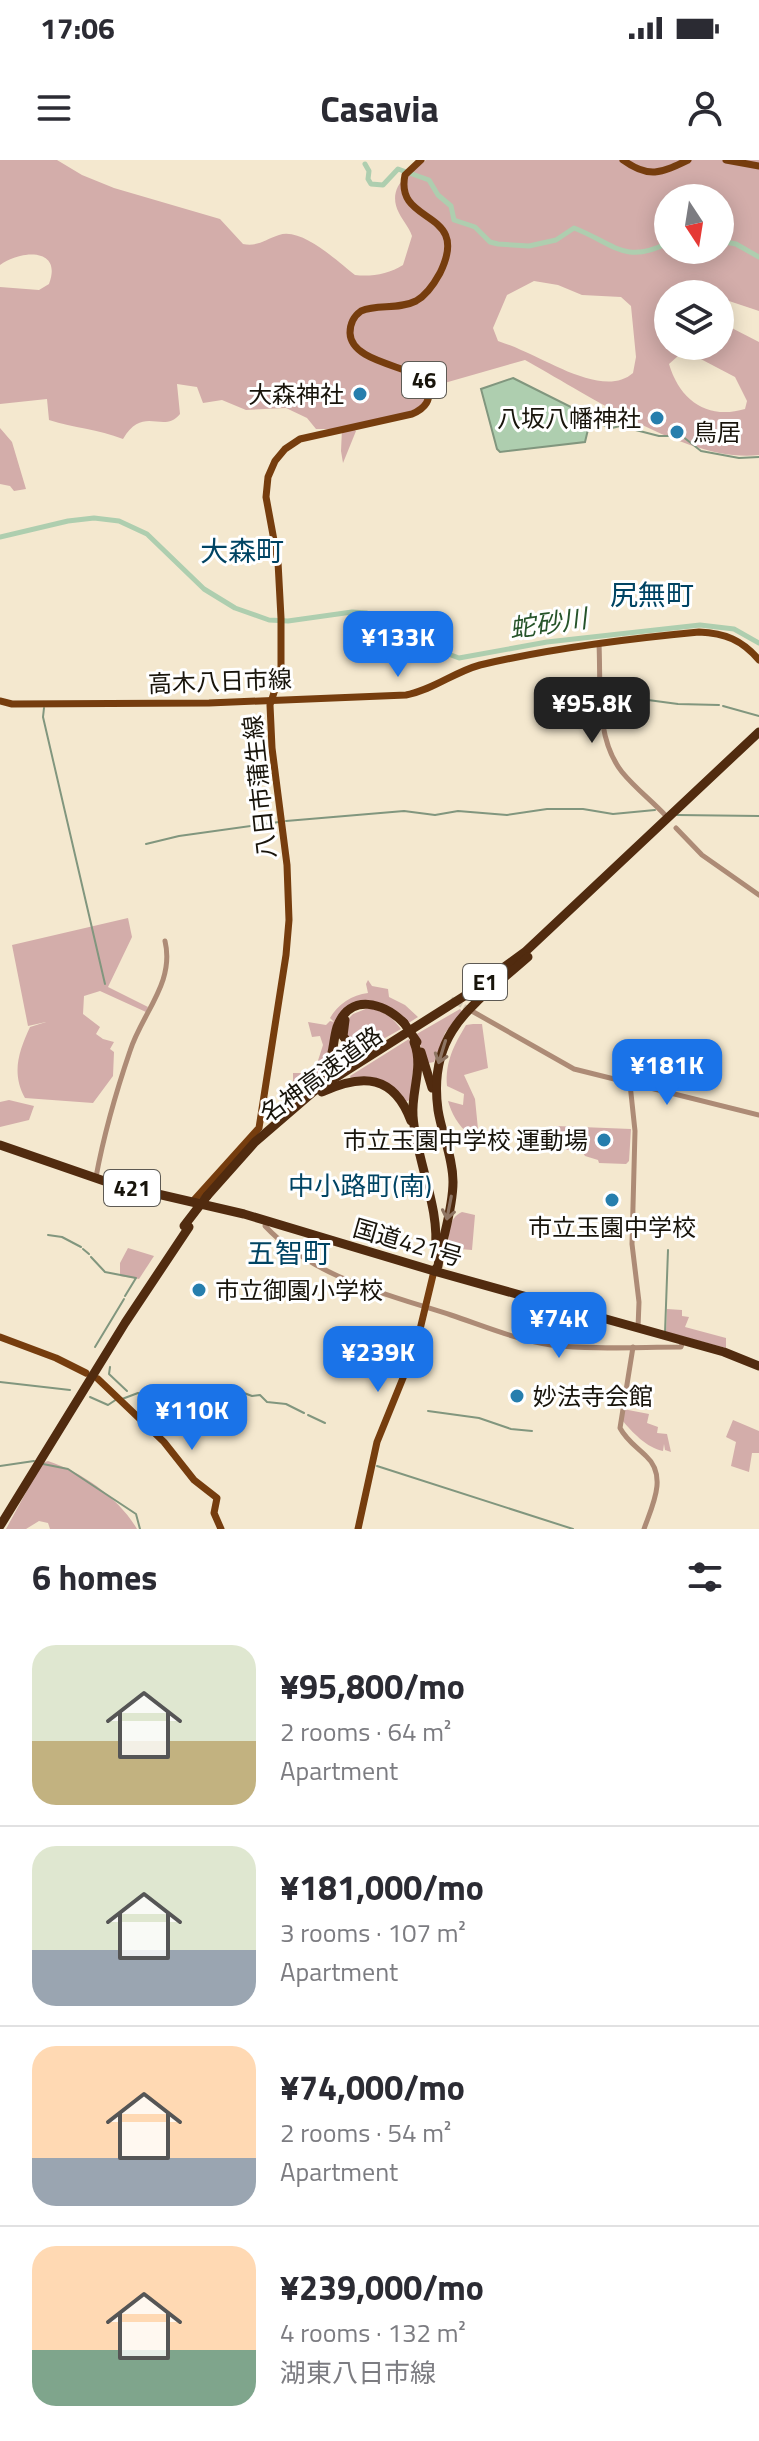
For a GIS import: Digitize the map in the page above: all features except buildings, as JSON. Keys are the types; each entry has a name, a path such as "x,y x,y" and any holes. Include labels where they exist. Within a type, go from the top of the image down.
{"highway":[{"name":"名神高速道路","path":"209,1196 258,1147 322,1092 469,999 551,936 759,732"},
{"name":"名神高速道路","path":"0,1526 4,1514 186,1226 255,1142 313,1092 466,995 525,952 759,738"},
{"path":"439,1113 436,1074 444,1043 453,1027 474,1002 551,936"},
{"path":"255,1142 312,1088 327,1068 339,1023 351,1010 379,1005 388,1009 415,1042 428,1070 450,1158 453,1183 438,1266 434,1271"},
{"path":"398,1036 357,1048 346,1041 342,1030 346,1018 369,1006 386,1011 403,1024"},
{"path":"415,1042 419,1061 413,1098 414,1128 436,1231 434,1271"},
{"path":"322,1092 363,1079 385,1085 404,1105 414,1128"},
{"name":"国道421号","path":"0,1145 96,1178 266,1221 728,1353 759,1366"}],"main road":[{"name":"八日市蒲生線","path":"193,1201 259,1128 286,955 289,920 287,865 272,748 270,701 281,671 281,622 278,562 266,497 268,477 275,461 292,444 309,435 412,414 429,399 429,385 422,378 360,352 351,340 350,330 355,315 361,311 407,304 421,297 435,281 446,260 449,242 445,232 413,206 405,194 405,175 421,160"},
{"path":"623,160 650,173 661,172 688,160"},
{"path":"726,160 759,166"},
{"name":"高木八日市線","path":"0,701 12,704 159,704 415,693 476,666 598,643 715,632 738,641 759,660"},
{"path":"358,1529 379,1434 414,1352 434,1271"},
{"path":"0,1337 86,1373"},
{"path":"98,1379 164,1442 194,1480 217,1498 214,1513 221,1529"}],"street":[{"path":"598,643 604,731 608,746 627,778 666,816"},
{"path":"676,828 702,855 759,895"},
{"path":"96,1178 103,1139 131,1046 168,969 165,941"},
{"path":"470,1010 569,1067 759,1115"},
{"path":"630,1084 635,1131 632,1244 639,1302 638,1328"},
{"path":"266,1221 265,1226 272,1234 316,1266 368,1288 539,1343 681,1347 683,1341"},
{"path":"633,1347 620,1428 630,1443 650,1460 657,1475 657,1488 644,1529"}],"shaded area":[{"path":"0,160 57,160 82,175 114,188 220,219 243,244 258,244 279,235 298,236 319,247 355,275 367,276 386,273 403,265 412,236 399,213 395,196 401,182 426,160 759,160 759,311 734,303 734,280 654,280 654,360 674,360 669,364 674,377 680,388 697,404 719,412 732,412 745,409 747,401 735,377 703,360 734,360 734,329 759,342 759,455 732,455 670,438 607,407 525,360 434,386 425,403 411,411 352,428 356,431 343,463 342,429 316,429 307,418 286,408 246,410 222,400 203,403 197,387 177,384 180,414 167,422 138,423 123,439 49,420 47,399 0,404 0,287 39,290 49,284 52,272 50,263 37,255 8,260 0,265","holes":["534,281 558,285 582,295 621,297 631,306 636,357 633,373 621,380 593,380 498,341 493,328 507,295"]},
{"path":"513,378 591,417 585,442 500,452 481,389"},
{"path":"0,428 12,442 26,489 14,491 10,486 0,484"},
{"path":"611,686 612,692 631,692 632,718 606,719 605,687"},
{"path":"128,918 132,937 108,987 148,1007 146,1012 100,991 84,996 83,1014 100,1027 96,1034 114,1042 110,1049 114,1052 113,1076 93,1103 25,1098 18,1080 20,1053 30,1027 46,1022 28,1026 12,945"},
{"path":"368,980 372,986 388,989 389,997 405,1005 418,1017 407,1024 390,1009 351,1007 325,1067 310,1083 293,1081 293,1073 314,1073 323,1045 320,1036 312,1037 308,1022 326,1025 334,1022 330,1018 341,1004 368,993"},
{"path":"368,1008 387,1015 401,1029 378,1042 355,1045 345,1035 346,1021 353,1014"},
{"path":"460,1009 462,1011 445,1033 434,1062 429,1063 415,1035"},
{"path":"482,1024 488,1068 464,1075 475,1099 478,1129 469,1133 456,1119 448,1101 463,1105 464,1094 447,1086 447,1077 451,1054 466,1025"},
{"path":"409,1039 415,1052 410,1100 405,1102 398,1092 351,1079 350,1076"},
{"path":"9,1100 34,1106 29,1120 0,1127 0,1102"},
{"name":"市立玉園中学校 運動場","path":"556,1126 631,1129 629,1161 626,1164 599,1163 582,1151 556,1149"},
{"path":"462,1212 475,1215 472,1250 448,1248 452,1222"},
{"path":"128,1248 154,1256 139,1279 120,1276 120,1263"},
{"path":"667,1309 682,1310 682,1316 689,1317 685,1327 726,1338 726,1348 666,1332"},
{"path":"623,1409 649,1414 647,1423 658,1427 657,1433 667,1434 671,1452 665,1450 664,1444 663,1451 640,1439 622,1420"},
{"path":"733,1420 759,1431 759,1453 752,1453 749,1472 731,1466 736,1442 726,1437"},
{"path":"48,1461 74,1472 110,1497 137,1529 50,1529 48,1523 39,1521 26,1529 6,1529 42,1463"}],"waterway":[{"path":"365,164 371,184 383,185 398,169 429,180 438,195 451,206 454,220 475,227 490,242 529,246 556,240 574,228 629,252 654,249"},
{"path":"734,244 759,257"},
{"path":"592,421 612,428 620,426 659,436 682,436 701,451 739,458 759,457"},
{"name":"蛇砂川","path":"0,537 68,521 94,518 119,521 147,534 204,589 235,608 269,620 288,621 352,612 366,613 385,619 424,645 459,658 547,642 700,625 734,629 759,643"},
{"path":"633,698 719,705"},
{"path":"723,706 759,716"},
{"path":"44,708 43,717 105,984"},
{"path":"286,821 404,811 435,815 458,811 507,815 547,809 583,809 613,814 655,810"},
{"path":"677,815 759,816"},
{"path":"146,844 179,836 279,822"},
{"path":"48,1235 62,1237 81,1247"},
{"path":"83,1249 89,1254"},
{"path":"665,1333 668,1250"},
{"path":"91,1257 105,1272 136,1278 125,1296"},
{"path":"95,1347 124,1299"},
{"path":"110,1367 109,1374 127,1391"},
{"path":"0,1382 70,1390"},
{"path":"122,1399 138,1393 173,1408 203,1413 231,1409 236,1399 244,1393 260,1395 267,1402 286,1404 304,1413"},
{"path":"90,1397 108,1405 117,1399"},
{"path":"428,1411 479,1418 511,1429 532,1431"},
{"path":"308,1415 325,1423"},
{"path":"211,1416 229,1425"},
{"path":"0,1466 34,1461"},
{"path":"43,1464 68,1469 136,1514 140,1529"},
{"path":"377,1466 573,1529"}],"tunnel":[{"path":"451,999 470,1010"}],"place":[{"name":"大森神社","path":"360,394"},
{"name":"八坂八幡神社","path":"657,418"},
{"name":"鳥居","path":"677,432"},
{"name":"市立玉園中学校 運動場","path":"604,1140"},
{"name":"市立玉園中学校","path":"612,1200"},
{"name":"市立御園小学校","path":"199,1290"},
{"name":"妙法寺会館","path":"517,1396"}],"district":[{"name":"大森町","path":"242,550"},
{"name":"尻無町","path":"652,594"},
{"name":"中小路町(南)","path":"360,1185"},
{"name":"五智町","path":"289,1252"}]}
